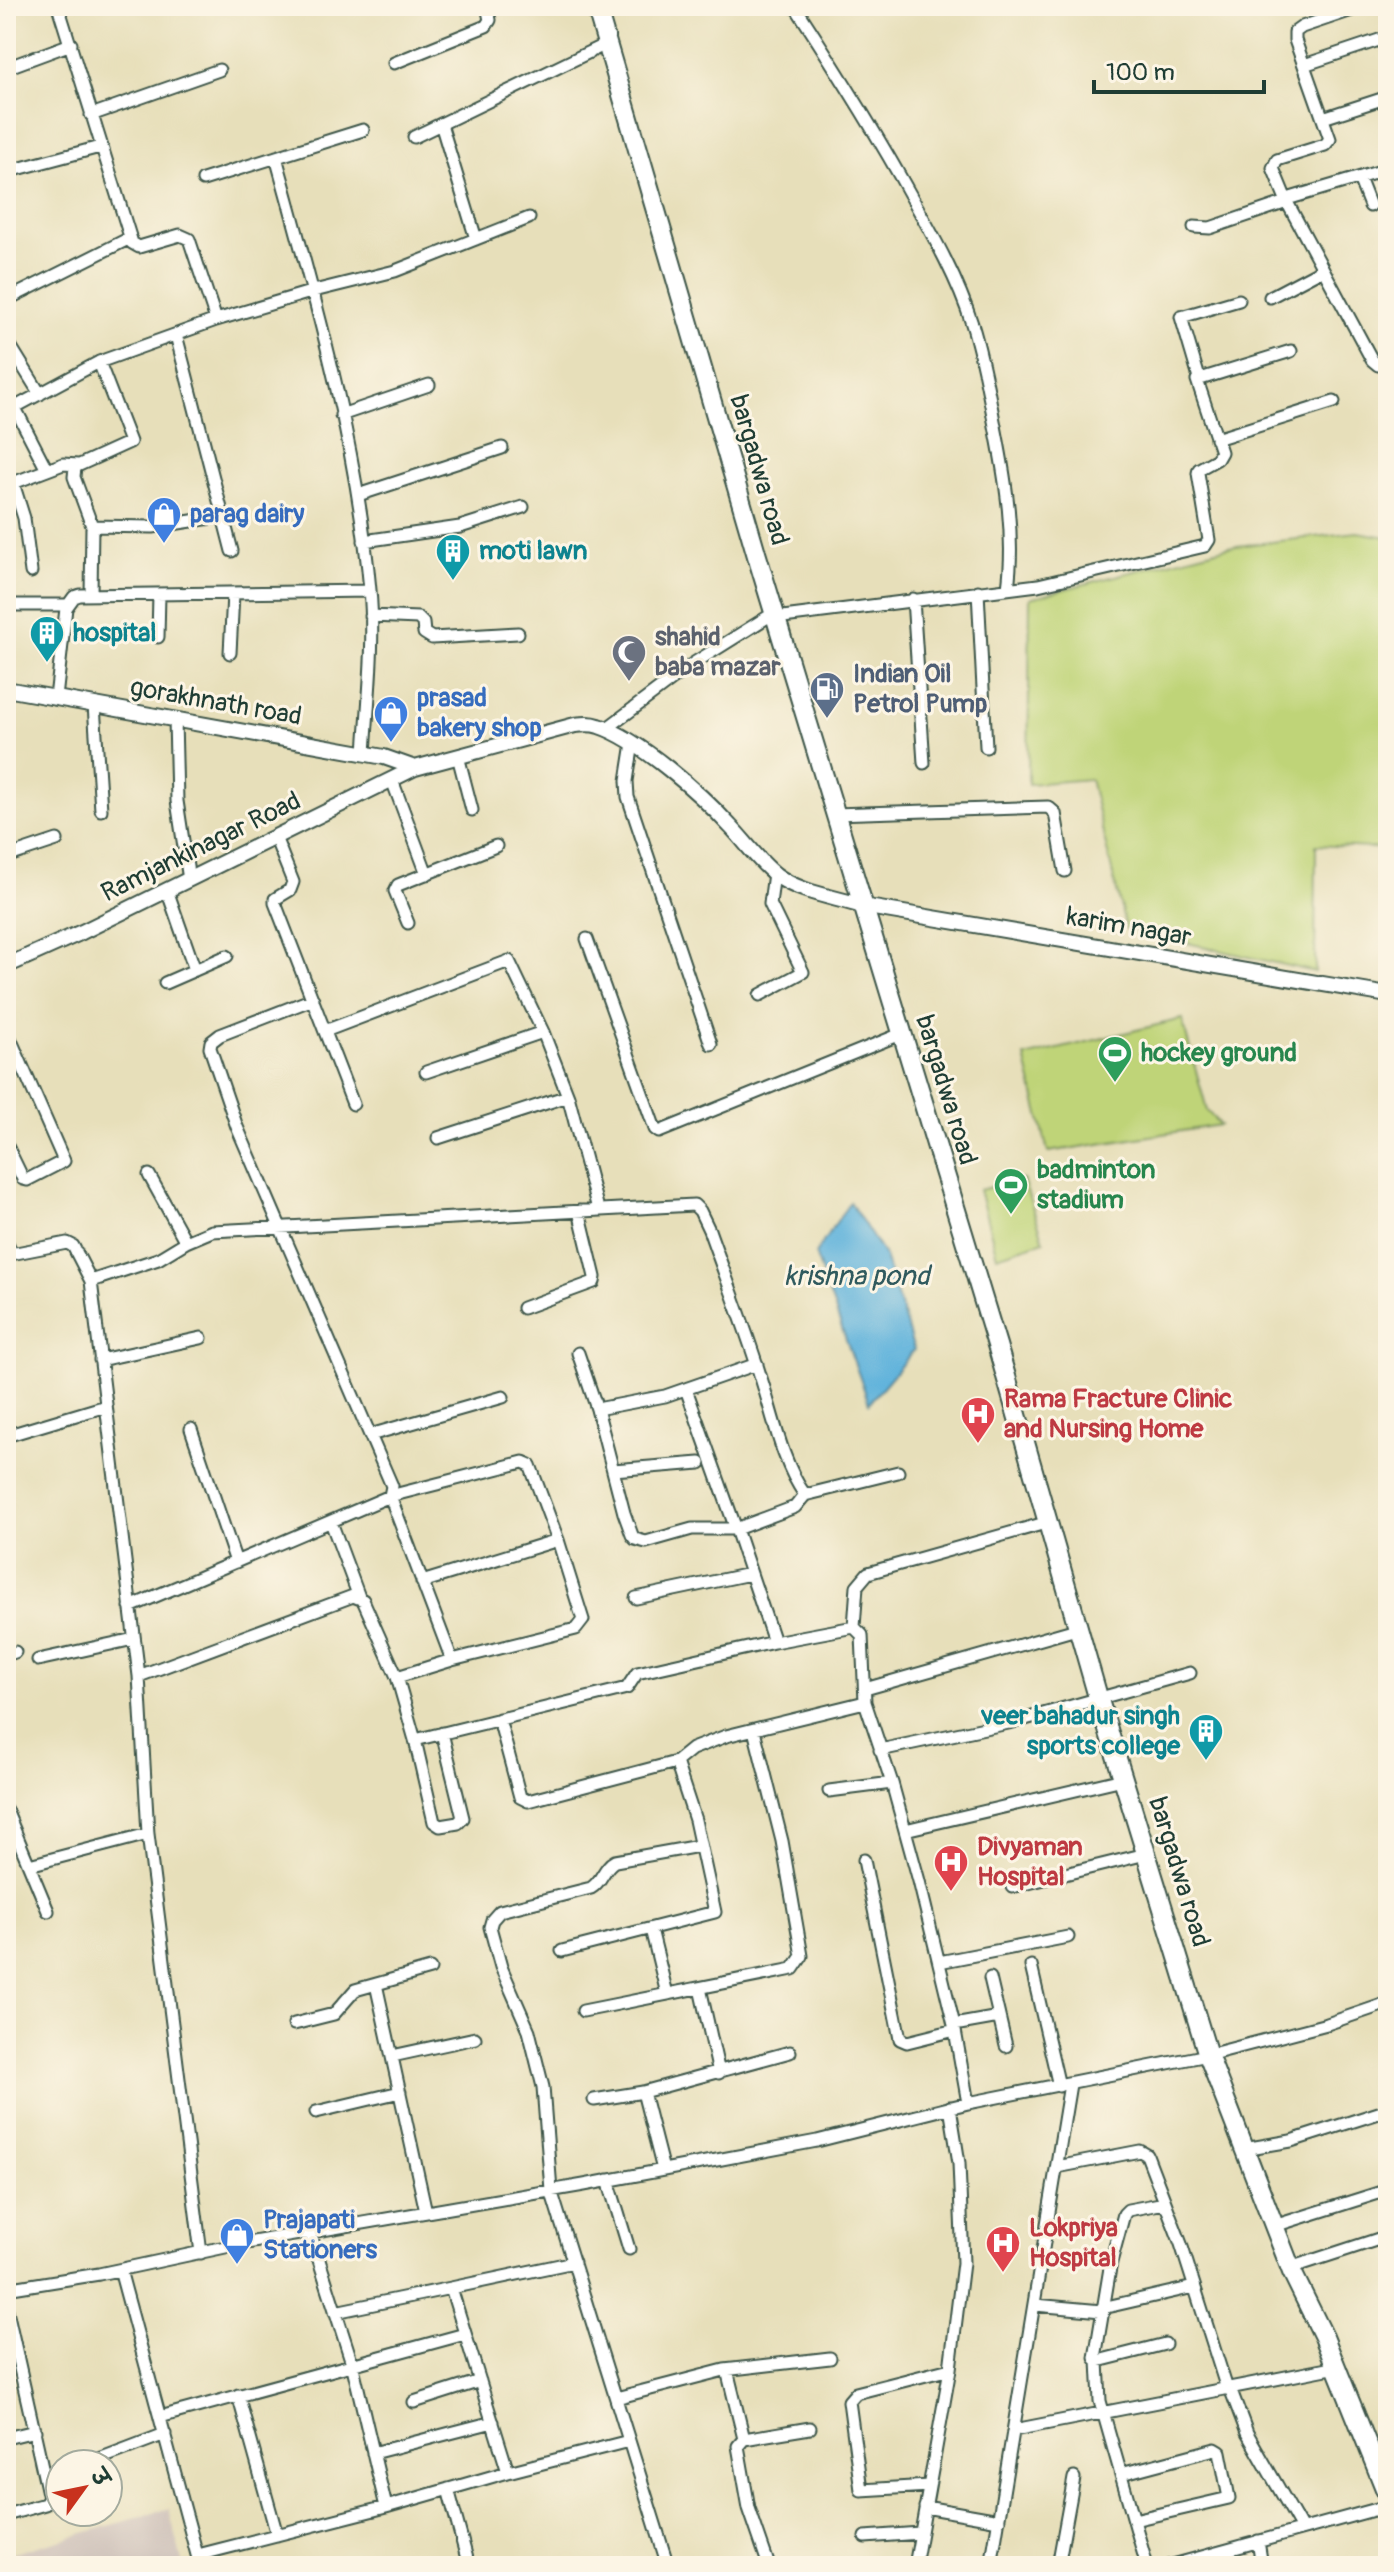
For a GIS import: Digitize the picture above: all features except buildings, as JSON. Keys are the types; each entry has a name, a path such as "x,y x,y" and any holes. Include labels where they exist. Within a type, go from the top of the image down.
{"main road":[{"name":"bargadwa road","path":"596,6 834,814 1208,2055 1290,2268 1337,2367 1388,2496"}],"street":[{"path":"58,6 130,238 139,247 180,235 189,239 216,320"},
{"path":"394,63 486,26 490,20 487,6"},
{"path":"795,6 854,96 900,176 938,244 961,295 984,373 1004,471 1011,557 1008,588"},
{"path":"1364,6 1295,32 1295,40 1330,136 1328,144 1277,160 1273,165 1287,201 1372,360 1378,365 1388,362"},
{"path":"1304,65 1388,37"},
{"path":"6,68 71,44"},
{"path":"414,137 606,44"},
{"path":"91,115 219,70"},
{"path":"1323,118 1388,97"},
{"path":"441,124 476,239"},
{"path":"203,180 363,130"},
{"path":"6,172 100,147"},
{"path":"276,157 314,291 358,495 371,616 365,754"},
{"path":"1194,227 1210,228 1388,169"},
{"path":"1359,178 1370,206"},
{"path":"47,470 11,410 99,362 216,320 395,271 529,218"},
{"path":"6,300 130,238"},
{"path":"1270,297 1323,269"},
{"path":"1199,378 1181,317 1239,300"},
{"path":"176,335 232,551"},
{"path":"6,339 40,394"},
{"path":"760,995 803,972 772,908 773,880 727,822 631,756 606,729 694,663 775,615 1047,583 1205,546 1209,540 1198,473 1202,466 1220,456 1196,383 1199,378 1291,351"},
{"path":"31,572 24,518 13,483 66,463 78,465 130,442 99,362"},
{"path":"341,415 429,385"},
{"path":"1216,439 1334,402"},
{"path":"358,495 502,448"},
{"path":"78,465 74,477 92,526 91,594"},
{"path":"364,541 460,527 523,507"},
{"path":"92,526 153,527 224,516"},
{"path":"56,698 67,605 74,597 91,594 370,591"},
{"path":"978,591 986,747"},
{"path":"158,637 159,594"},
{"path":"230,653 233,594"},
{"path":"913,599 924,763"},
{"path":"6,605 67,605"},
{"path":"371,616 418,618 423,623 424,633 432,638 518,633"},
{"name":"gorakhnath road","path":"6,689 365,754 415,768"},
{"path":"94,705 101,810"},
{"path":"175,719 177,801 189,880"},
{"name":"Ramjankinagar Road","path":"6,966 415,768 575,725 589,723 606,729"},
{"path":"458,756 472,810"},
{"path":"631,756 628,797 711,1044"},
{"path":"392,780 427,874"},
{"path":"834,814 1048,807 1055,813 1065,871"},
{"path":"275,837 293,882 290,890 275,899 275,903 353,1104"},
{"path":"7,852 57,840"},
{"path":"408,923 396,888 496,846"},
{"name":"karim nagar","path":"773,880 862,906 1388,995"},
{"path":"167,890 195,970"},
{"path":"587,939 636,1081 655,1129 659,1132 901,1034"},
{"path":"165,983 227,956"},
{"path":"325,1031 509,961 543,1032 568,1096 598,1209"},
{"path":"313,999 220,1035 211,1042 210,1048 237,1127 392,1486 390,1496 452,1660"},
{"path":"6,1029 64,1161 27,1180 23,1179 6,1144"},
{"path":"426,1072 543,1032"},
{"path":"438,1138 568,1096"},
{"path":"149,1175 186,1242"},
{"path":"91,1281 158,1259 212,1231 688,1204 700,1211 757,1364 796,1483 805,1495"},
{"path":"523,1308 594,1282 579,1211"},
{"path":"8,1250 67,1243 73,1246 91,1281 139,1676 148,1834 201,2253"},
{"path":"100,1360 201,1338"},
{"path":"578,1353 597,1409 624,1513 635,1539 646,1542 692,1529 736,1529 795,1507 805,1495 898,1472"},
{"path":"597,1409 665,1396 757,1364"},
{"path":"686,1389 774,1642"},
{"path":"370,1435 503,1397"},
{"path":"6,1436 106,1406"},
{"path":"191,1429 236,1562"},
{"path":"130,1607 390,1496 528,1463 558,1540 583,1620 581,1625 576,1629 397,1677"},
{"path":"613,1470 700,1463"},
{"path":"331,1522 359,1597 397,1677 434,1822 440,1826 458,1823 463,1818 442,1733"},
{"path":"968,2103 939,1962 892,1783 865,1696 862,1635 854,1627 857,1586 868,1573 1049,1522"},
{"path":"422,1582 558,1540"},
{"path":"636,1598 750,1574"},
{"path":"139,1676 353,1596 359,1597"},
{"path":"415,1740 627,1688 637,1673 854,1627"},
{"path":"499,1719 520,1797 524,1801 676,1762 692,1749 726,1736 754,1730 1080,1628"},
{"path":"38,1660 134,1639"},
{"path":"880,1750 1018,1721 1190,1673"},
{"path":"583,2011 793,1969 802,1956 782,1841 754,1730"},
{"path":"562,1951 715,1912 690,1801 676,1762"},
{"path":"905,1830 1123,1779"},
{"path":"829,1791 892,1783"},
{"path":"6,1810 48,1911"},
{"path":"29,1865 148,1834"},
{"path":"668,2566 551,2190 543,2087 529,2031 501,1967 490,1927 500,1911 591,1888 601,1881 610,1863 615,1861 699,1846"},
{"path":"1012,1887 1146,1854"},
{"path":"864,1860 900,2039 907,2042 999,2017"},
{"path":"651,1929 667,1994"},
{"path":"939,1962 1068,1937"},
{"path":"991,2566 1057,2167 1064,2085 1031,1966"},
{"path":"294,2024 334,2014 350,1993 430,1969"},
{"path":"990,1978 1006,2046"},
{"path":"376,1984 426,2212"},
{"path":"700,1988 719,2073"},
{"path":"6,2289 817,2141 968,2103 1208,2055 1327,2024 1388,2003"},
{"path":"392,2056 475,2038"},
{"path":"594,2100 643,2092 790,2052"},
{"path":"316,2112 400,2092"},
{"path":"643,2092 663,2170"},
{"path":"915,2566 950,2369 964,2251 959,2163 950,2107"},
{"path":"1244,2149 1291,2141 1388,2110"},
{"path":"1057,2167 1144,2151 1165,2203 1228,2388 1247,2433 1302,2529"},
{"path":"608,2180 629,2249"},
{"path":"1274,2226 1388,2190"},
{"path":"1147,2566 1100,2401 1098,2361 1095,2358 1111,2262 1124,2214 1128,2210 1165,2203"},
{"path":"310,2232 352,2363 386,2507"},
{"path":"1290,2268 1388,2236"},
{"path":"335,2312 574,2262"},
{"path":"120,2270 199,2560 277,2535 629,2441"},
{"path":"1035,2305 1102,2310 1194,2287"},
{"path":"451,2288 508,2472"},
{"path":"6,2306 44,2474"},
{"path":"160,2417 465,2334"},
{"path":"1098,2361 1165,2344"},
{"path":"616,2398 727,2370 830,2358"},
{"path":"6,2366 19,2363"},
{"path":"1014,2430 1337,2367"},
{"path":"929,2486 861,2490 849,2401 856,2393 950,2369"},
{"path":"727,2370 744,2439"},
{"path":"414,2402 480,2381"},
{"path":"238,2395 277,2535"},
{"path":"373,2453 493,2422"},
{"path":"769,2566 743,2484 738,2446 744,2439 810,2428"},
{"path":"6,2438 35,2431"},
{"path":"124,2450 165,2434"},
{"path":"1121,2474 1215,2449 1220,2452 1229,2498 1134,2520"},
{"path":"1058,2566 1074,2478"},
{"path":"448,2489 469,2566"},
{"path":"6,2515 44,2504"},
{"path":"1169,2566 1388,2506"},
{"path":"925,2507 999,2520"},
{"path":"865,2537 920,2533"},
{"path":"1258,2541 1262,2566"},
{"path":"1377,2566 1388,2562"}],"shaded area":[{"path":"169,2509 183,2566 6,2566 6,2555 102,2528 124,2528 124,2522"}],"green space":[{"path":"1357,532 1388,537 1388,849 1316,845 1315,972 1126,929 1090,779 1028,784 1030,598 1228,547"},
{"name":"hockey ground","path":"1182,1019 1207,1111 1220,1125 1048,1152 1025,1057"},
{"name":"badminton stadium","path":"1023,1180 1044,1241 997,1256 979,1190"}],"water":[{"name":"krishna pond","path":"850,1202 885,1257 914,1350 869,1403 815,1254"}],"place":[{"name":"parag dairy","path":"164,545"},
{"name":"moti lawn","path":"453,582"},
{"name":"hospital","path":"47,664"},
{"name":"shahid baba mazar","path":"629,683"},
{"name":"Indian Oil Petrol Pump","path":"827,720"},
{"name":"prasad bakery shop","path":"391,744"},
{"name":"hockey ground","path":"1115,1084"},
{"name":"badminton stadium","path":"1011,1216"},
{"name":"Rama Fracture Clinic and Nursing Home","path":"978,1445"},
{"name":"veer bahadur singh sports college","path":"1206,1762"},
{"name":"Divyaman Hospital","path":"951,1893"},
{"name":"Prajapati Stationers","path":"237,2266"},
{"name":"Lokpriya Hospital","path":"1003,2274"}]}
